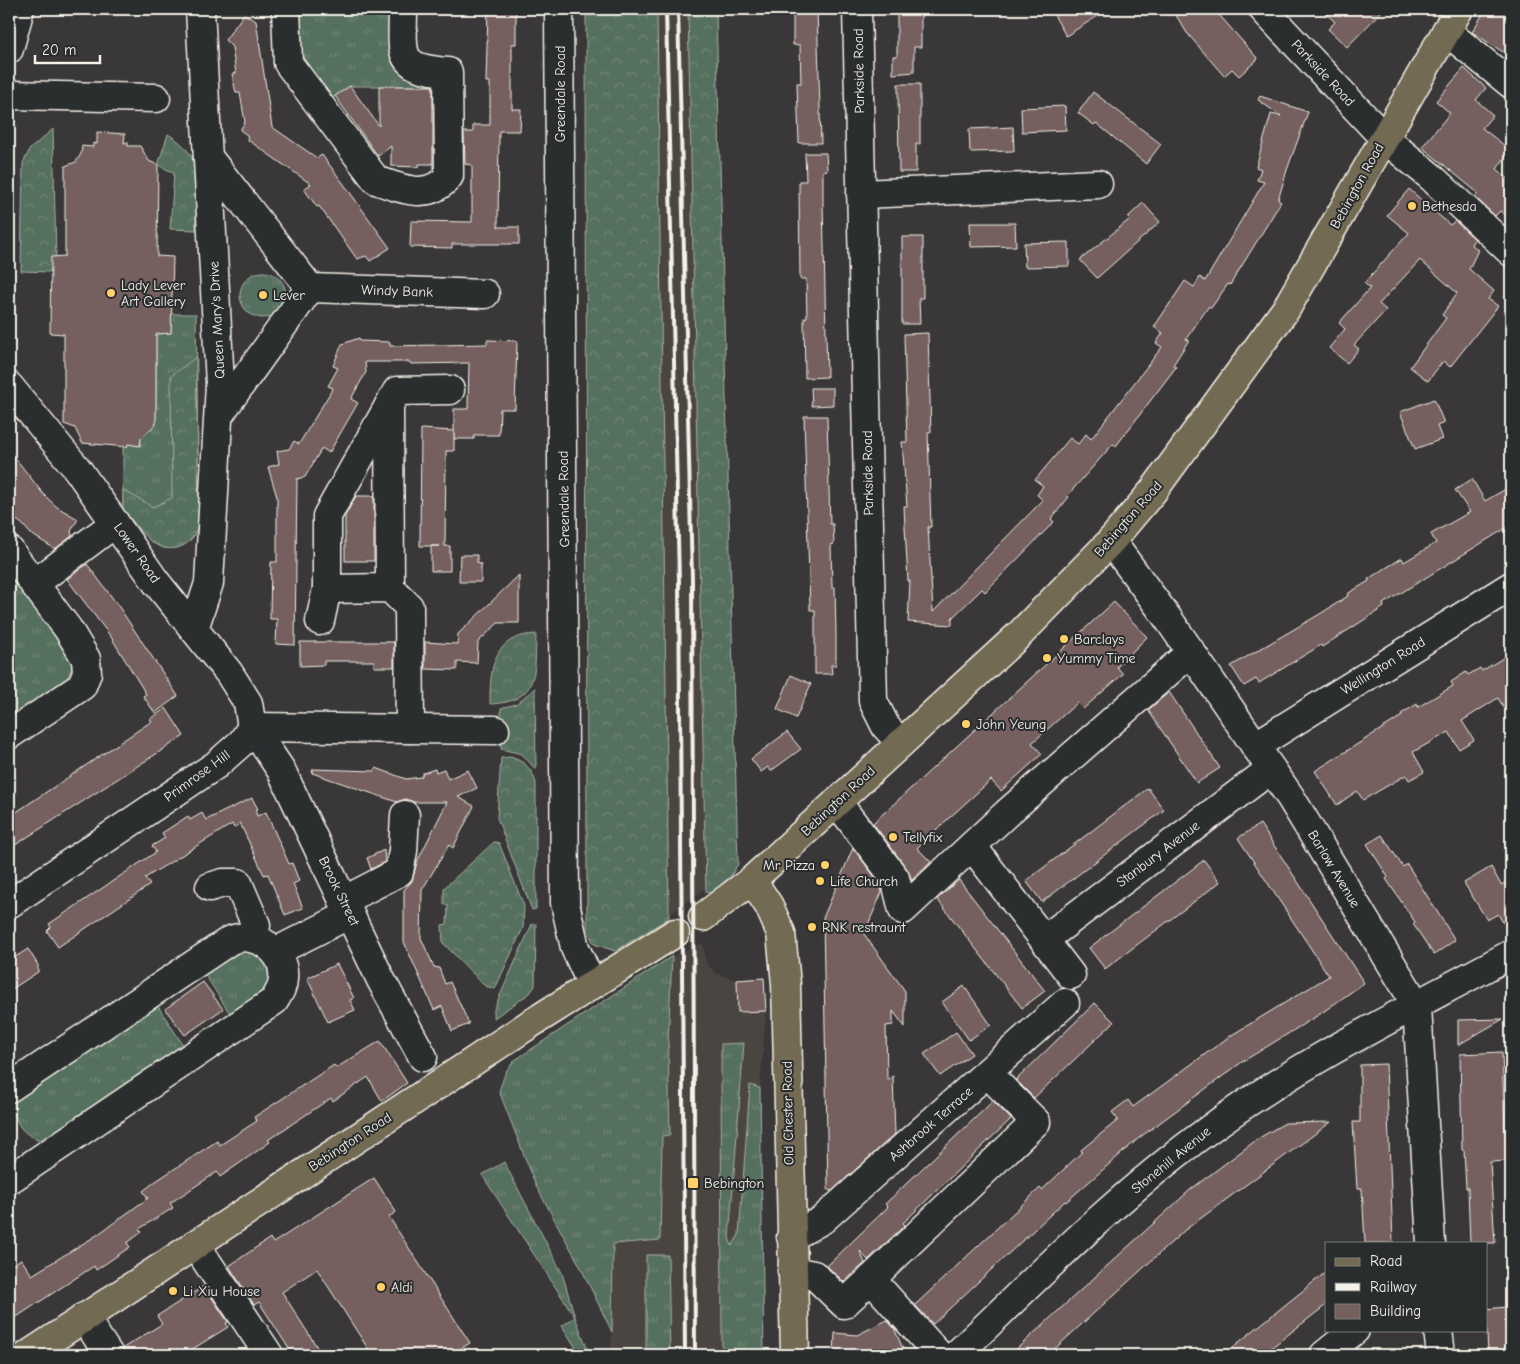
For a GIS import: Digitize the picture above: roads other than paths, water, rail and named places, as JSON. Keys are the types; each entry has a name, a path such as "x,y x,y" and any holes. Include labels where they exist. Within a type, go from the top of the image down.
{"main road":[{"name":"Bebington Road","path":"703,917 752,880 1019,635 1110,541 1153,491 1286,309 1452,20"},
{"name":"Old Chester Road","path":"752,880 769,906 781,933 786,984 795,1355"},
{"name":"Bebington Road","path":"28,1355 592,985 675,933"}],"street":[{"path":"9,49 20,9"},
{"name":"Queen Mary's Drive","path":"194,629 209,583 220,384 200,9"},
{"path":"286,9 288,63 376,180 397,188 423,192 441,186 448,176 448,72 425,70 410,64 403,52 403,9"},
{"name":"Greendale Road","path":"559,9 566,903 576,948 592,985"},
{"name":"Parkside Road","path":"857,9 873,701 886,727 901,743"},
{"name":"Parkside Road","path":"1262,9 1384,138 1430,176 1511,252"},
{"path":"1452,20 1511,84"},
{"path":"9,95 156,98"},
{"path":"208,157 310,288 219,415"},
{"path":"862,194 1098,184"},
{"name":"Windy Bank","path":"310,288 485,294"},
{"name":"Lower Road","path":"9,386 78,470 156,582 229,673 248,702 252,727"},
{"path":"320,621 327,589 327,516 389,404 397,390 450,390"},
{"path":"389,404 390,588 408,607 410,729"},
{"path":"34,584 115,522"},
{"name":"Barlow Avenue","path":"1110,541 1191,652 1291,798 1417,1006 1430,1242"},
{"path":"9,550 86,659 87,673 82,686 9,735"},
{"name":"Wellington Road","path":"1255,746 1511,586"},
{"path":"327,589 390,588"},
{"path":"837,802 895,878 903,910 972,846 1191,652"},
{"path":"252,727 496,730"},
{"name":"Primrose Hill","path":"9,904 216,765 242,742 252,727"},
{"name":"Brook Street","path":"252,727 281,770 381,980 423,1057"},
{"name":"Stanbury Avenue","path":"1045,939 1271,769"},
{"path":"9,1088 229,941 235,938 264,946 347,907 399,872 404,851 405,815"},
{"path":"972,846 1071,975"},
{"path":"9,1180 274,1001 284,979 282,967 264,946 238,883 223,883 210,888"},
{"name":"Stonehill Avenue","path":"956,1355 1132,1192 1207,1130 1314,1061 1511,954"},
{"name":"Ashbrook Terrace","path":"791,1237 822,1220 988,1074 1065,1003"},
{"path":"792,1272 814,1275 844,1304 1036,1122 988,1074"},
{"path":"195,1244 269,1355"},
{"path":"871,1279 939,1355"},
{"path":"84,1318 108,1355"},
{"path":"1324,1355 1353,1332"},
{"path":"1438,1332 1441,1355"}],"railway":[{"path":"666,9 679,581 685,1355"},
{"path":"678,9 692,579 695,1355"}],"place":[{"name":"Bethesda","path":"1412,206"},
{"name":"Lady Lever Art Gallery","path":"111,293"},
{"name":"Lever","path":"263,295"},
{"name":"Barclays","path":"1064,639"},
{"name":"Yummy Time","path":"1047,658"},
{"name":"John Yeung","path":"966,724"},
{"name":"Tellyfix","path":"893,837"},
{"name":"Mr Pizza","path":"825,865"},
{"name":"Life Church","path":"820,881"},
{"name":"RNK restraunt","path":"812,927"},
{"name":"Bebington","path":"693,1183"},
{"name":"Aldi","path":"381,1287"},
{"name":"Li Xiu House","path":"173,1291"}]}
